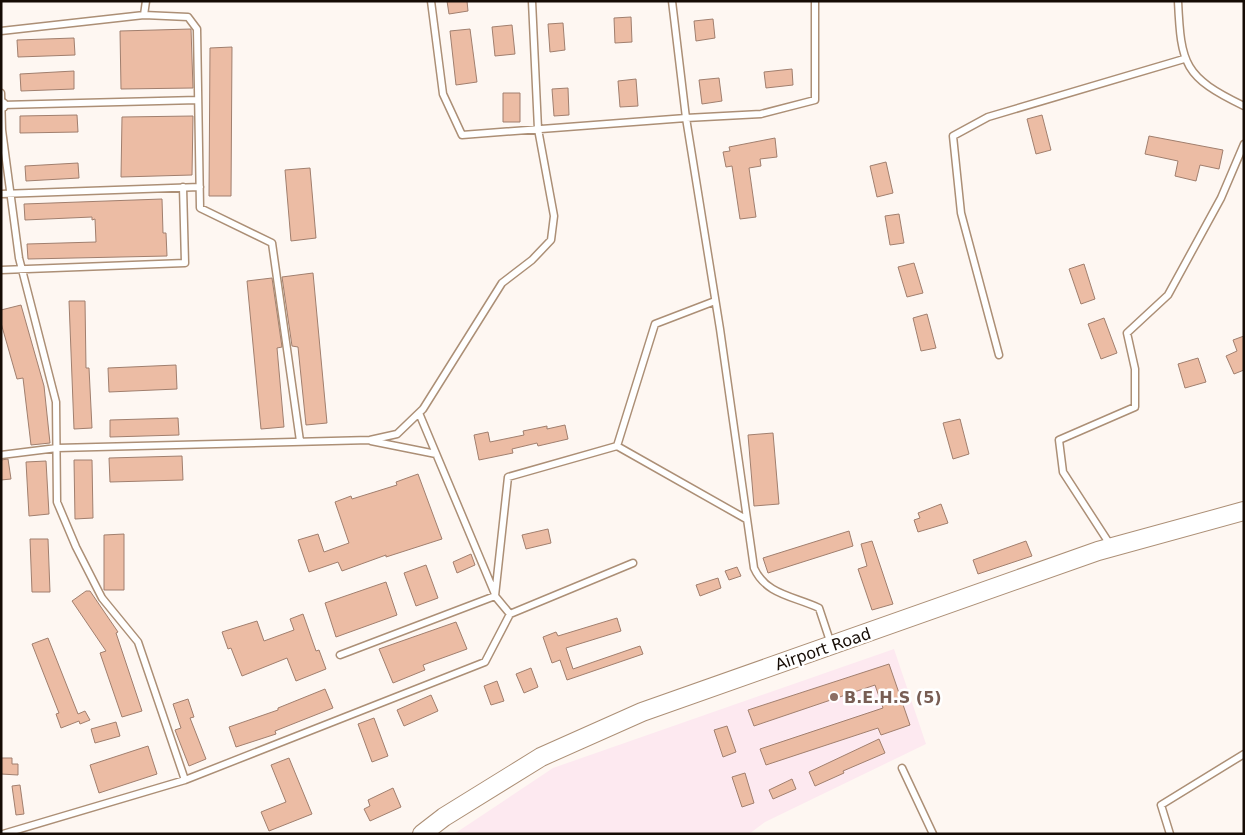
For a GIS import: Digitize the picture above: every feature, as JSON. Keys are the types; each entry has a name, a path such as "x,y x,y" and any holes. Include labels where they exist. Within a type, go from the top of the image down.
{"main road":[{"name":"Airport Road","path":"422,834 444,817 541,757 642,712 700,690 832,646 1112,547 1244,511"}],"lane":[{"path":"144,15 146,1"},
{"path":"431,1 443,94 462,136 686,118 761,114 815,100 815,1"},
{"path":"1,454 57,448 370,440 397,434 419,413 502,283 532,260 551,240 554,216 538,129 532,1"},
{"path":"672,1 686,118 754,568 759,580 769,588 819,608 832,646"},
{"path":"1178,1 1180,45 1184,59 1197,77 1221,95 1244,106"},
{"path":"1,31 144,15 188,17 197,29 200,208 272,243 300,441"},
{"path":"999,355 961,214 953,136 988,117 1184,59"},
{"path":"1,92 2,130 22,270 56,402 57,502 76,547 102,598 138,642 185,780"},
{"path":"1,105 198,100"},
{"path":"1112,547 1063,472 1059,440 1135,407 1135,369 1127,333 1168,295 1221,198 1244,144"},
{"path":"1,270 184,263 183,187"},
{"path":"1,194 200,187"},
{"path":"617,446 655,324 715,301"},
{"path":"419,413 495,596 510,614"},
{"path":"370,440 436,454"},
{"path":"495,596 508,477 617,446 746,519"},
{"path":"3,834 185,780 485,662 510,614 633,563"},
{"path":"340,655 495,596"},
{"path":"1170,834 1161,805 1244,754"},
{"path":"902,768 933,834"}],"shaded area":[{"name":"B.E.H.S (5)","path":"894,649 926,744 765,822 749,834 454,834 553,768"}],"building":[{"path":"447,1 467,1 468,11 449,14"},
{"path":"631,17 632,42 615,43 614,18"},
{"path":"713,19 715,38 696,41 694,21"},
{"path":"563,23 565,50 550,52 548,24"},
{"path":"512,25 515,54 495,56 492,27"},
{"path":"191,29 193,88 121,89 120,31"},
{"path":"470,29 477,82 456,85 450,31"},
{"path":"74,38 75,55 18,57 17,40"},
{"path":"232,47 231,196 209,196 210,48"},
{"path":"792,69 793,85 766,88 764,72"},
{"path":"74,71 74,89 21,91 20,74"},
{"path":"719,78 722,101 702,104 699,80"},
{"path":"636,79 638,106 620,107 618,81"},
{"path":"568,88 569,115 554,116 552,89"},
{"path":"503,93 520,93 520,122 503,122"},
{"path":"77,115 78,132 20,133 20,116"},
{"path":"1042,115 1051,150 1036,154 1027,119"},
{"path":"193,116 192,175 121,177 122,117"},
{"path":"1149,136 1223,150 1219,169 1200,165 1196,181 1175,176 1178,161 1145,154"},
{"path":"775,138 777,157 760,159 761,166 749,168 756,217 740,219 732,166 726,167 723,152 730,151 729,147"},
{"path":"886,162 893,193 877,197 870,166"},
{"path":"78,163 79,178 26,181 25,166"},
{"path":"310,168 316,238 291,241 285,170"},
{"path":"162,199 163,233 166,233 167,256 28,259 27,244 96,242 95,219 92,220 92,217 25,220 24,204"},
{"path":"899,214 904,243 890,245 885,216"},
{"path":"914,263 923,293 907,297 898,267"},
{"path":"1084,264 1095,299 1081,304 1069,269"},
{"path":"313,273 327,423 306,425 298,347 292,346 282,277"},
{"path":"272,278 282,347 277,348 284,427 261,429 247,281"},
{"path":"69,301 85,301 86,368 89,368 92,428 74,429"},
{"path":"21,305 44,386 50,443 31,445 23,378 17,379 1,323 1,310"},
{"path":"927,314 936,348 921,351 913,318"},
{"path":"1104,318 1117,353 1101,359 1088,324"},
{"path":"1244,336 1244,370 1234,374 1226,356 1237,351 1233,340"},
{"path":"1198,358 1206,382 1185,388 1178,364"},
{"path":"176,365 177,389 109,392 108,368"},
{"path":"178,418 179,435 110,437 110,420"},
{"path":"960,419 969,454 953,459 943,423"},
{"path":"565,425 568,439 538,446 537,443 512,449 513,453 479,460 474,435 488,432 490,442 524,435 523,431 547,426 547,429"},
{"path":"773,433 779,504 754,506 748,435"},
{"path":"182,456 183,480 110,482 109,458"},
{"path":"8,459 11,479 1,480 1,460"},
{"path":"74,460 92,460 93,518 75,519"},
{"path":"46,461 49,514 29,516 26,462"},
{"path":"418,474 442,539 386,557 386,555 342,571 338,562 309,572 298,540 318,534 324,552 349,543 335,502 351,496 352,499 397,485 396,482"},
{"path":"941,504 948,523 918,532 914,520 920,518 918,513"},
{"path":"548,529 551,543 526,549 522,535"},
{"path":"849,531 853,546 768,573 763,558"},
{"path":"124,534 124,590 104,590 104,535"},
{"path":"30,539 48,539 50,592 32,592"},
{"path":"872,541 893,604 872,610 858,569 867,566 861,544"},
{"path":"1026,541 1032,556 978,574 973,560"},
{"path":"471,554 475,565 457,573 453,562"},
{"path":"426,565 438,598 416,606 404,573"},
{"path":"737,567 741,576 729,580 725,571"},
{"path":"718,578 721,588 700,596 696,585"},
{"path":"386,582 397,615 336,637 325,603"},
{"path":"86,591 90,591 118,632 116,633 142,711 122,717 100,653 106,651 72,601"},
{"path":"303,614 316,651 319,650 326,669 296,681 287,658 242,676 231,648 228,649 222,632 257,621 264,641 294,630 290,619"},
{"path":"617,618 621,631 566,648 573,669 640,646 643,654 567,680 560,660 552,663 543,637 556,632 558,636"},
{"path":"456,622 467,649 423,665 425,670 393,683 379,649"},
{"path":"48,638 78,714 85,711 90,720 80,724 79,721 61,728 56,714 59,713 32,644"},
{"path":"889,664 910,725 881,735 878,728 766,765 760,749 883,708 875,685 754,726 748,710"},
{"path":"531,668 538,687 524,693 516,674"},
{"path":"497,681 504,701 491,705 484,686"},
{"path":"325,689 333,708 275,731 276,734 236,747 229,727 278,710 278,708"},
{"path":"431,695 438,711 404,726 397,710"},
{"path":"188,699 194,717 190,718 206,759 189,766 175,730 181,728 173,704"},
{"path":"374,718 388,756 372,762 358,724"},
{"path":"116,722 120,736 95,743 91,729"},
{"path":"727,726 736,752 723,757 714,730"},
{"path":"879,739 885,753 843,771 844,773 815,786 809,772"},
{"path":"148,746 157,774 99,793 90,765"},
{"path":"1,758 12,758 12,764 18,764 18,775 1,774"},
{"path":"289,758 312,814 269,831 261,812 286,802 271,765"},
{"path":"745,773 754,803 742,807 732,777"},
{"path":"792,779 796,789 773,799 769,790"},
{"path":"20,785 24,814 16,815 12,786"},
{"path":"393,788 401,807 370,821 364,809 370,806 368,800"}],"place":[{"name":"B.E.H.S (5)","path":"834,697"}]}
